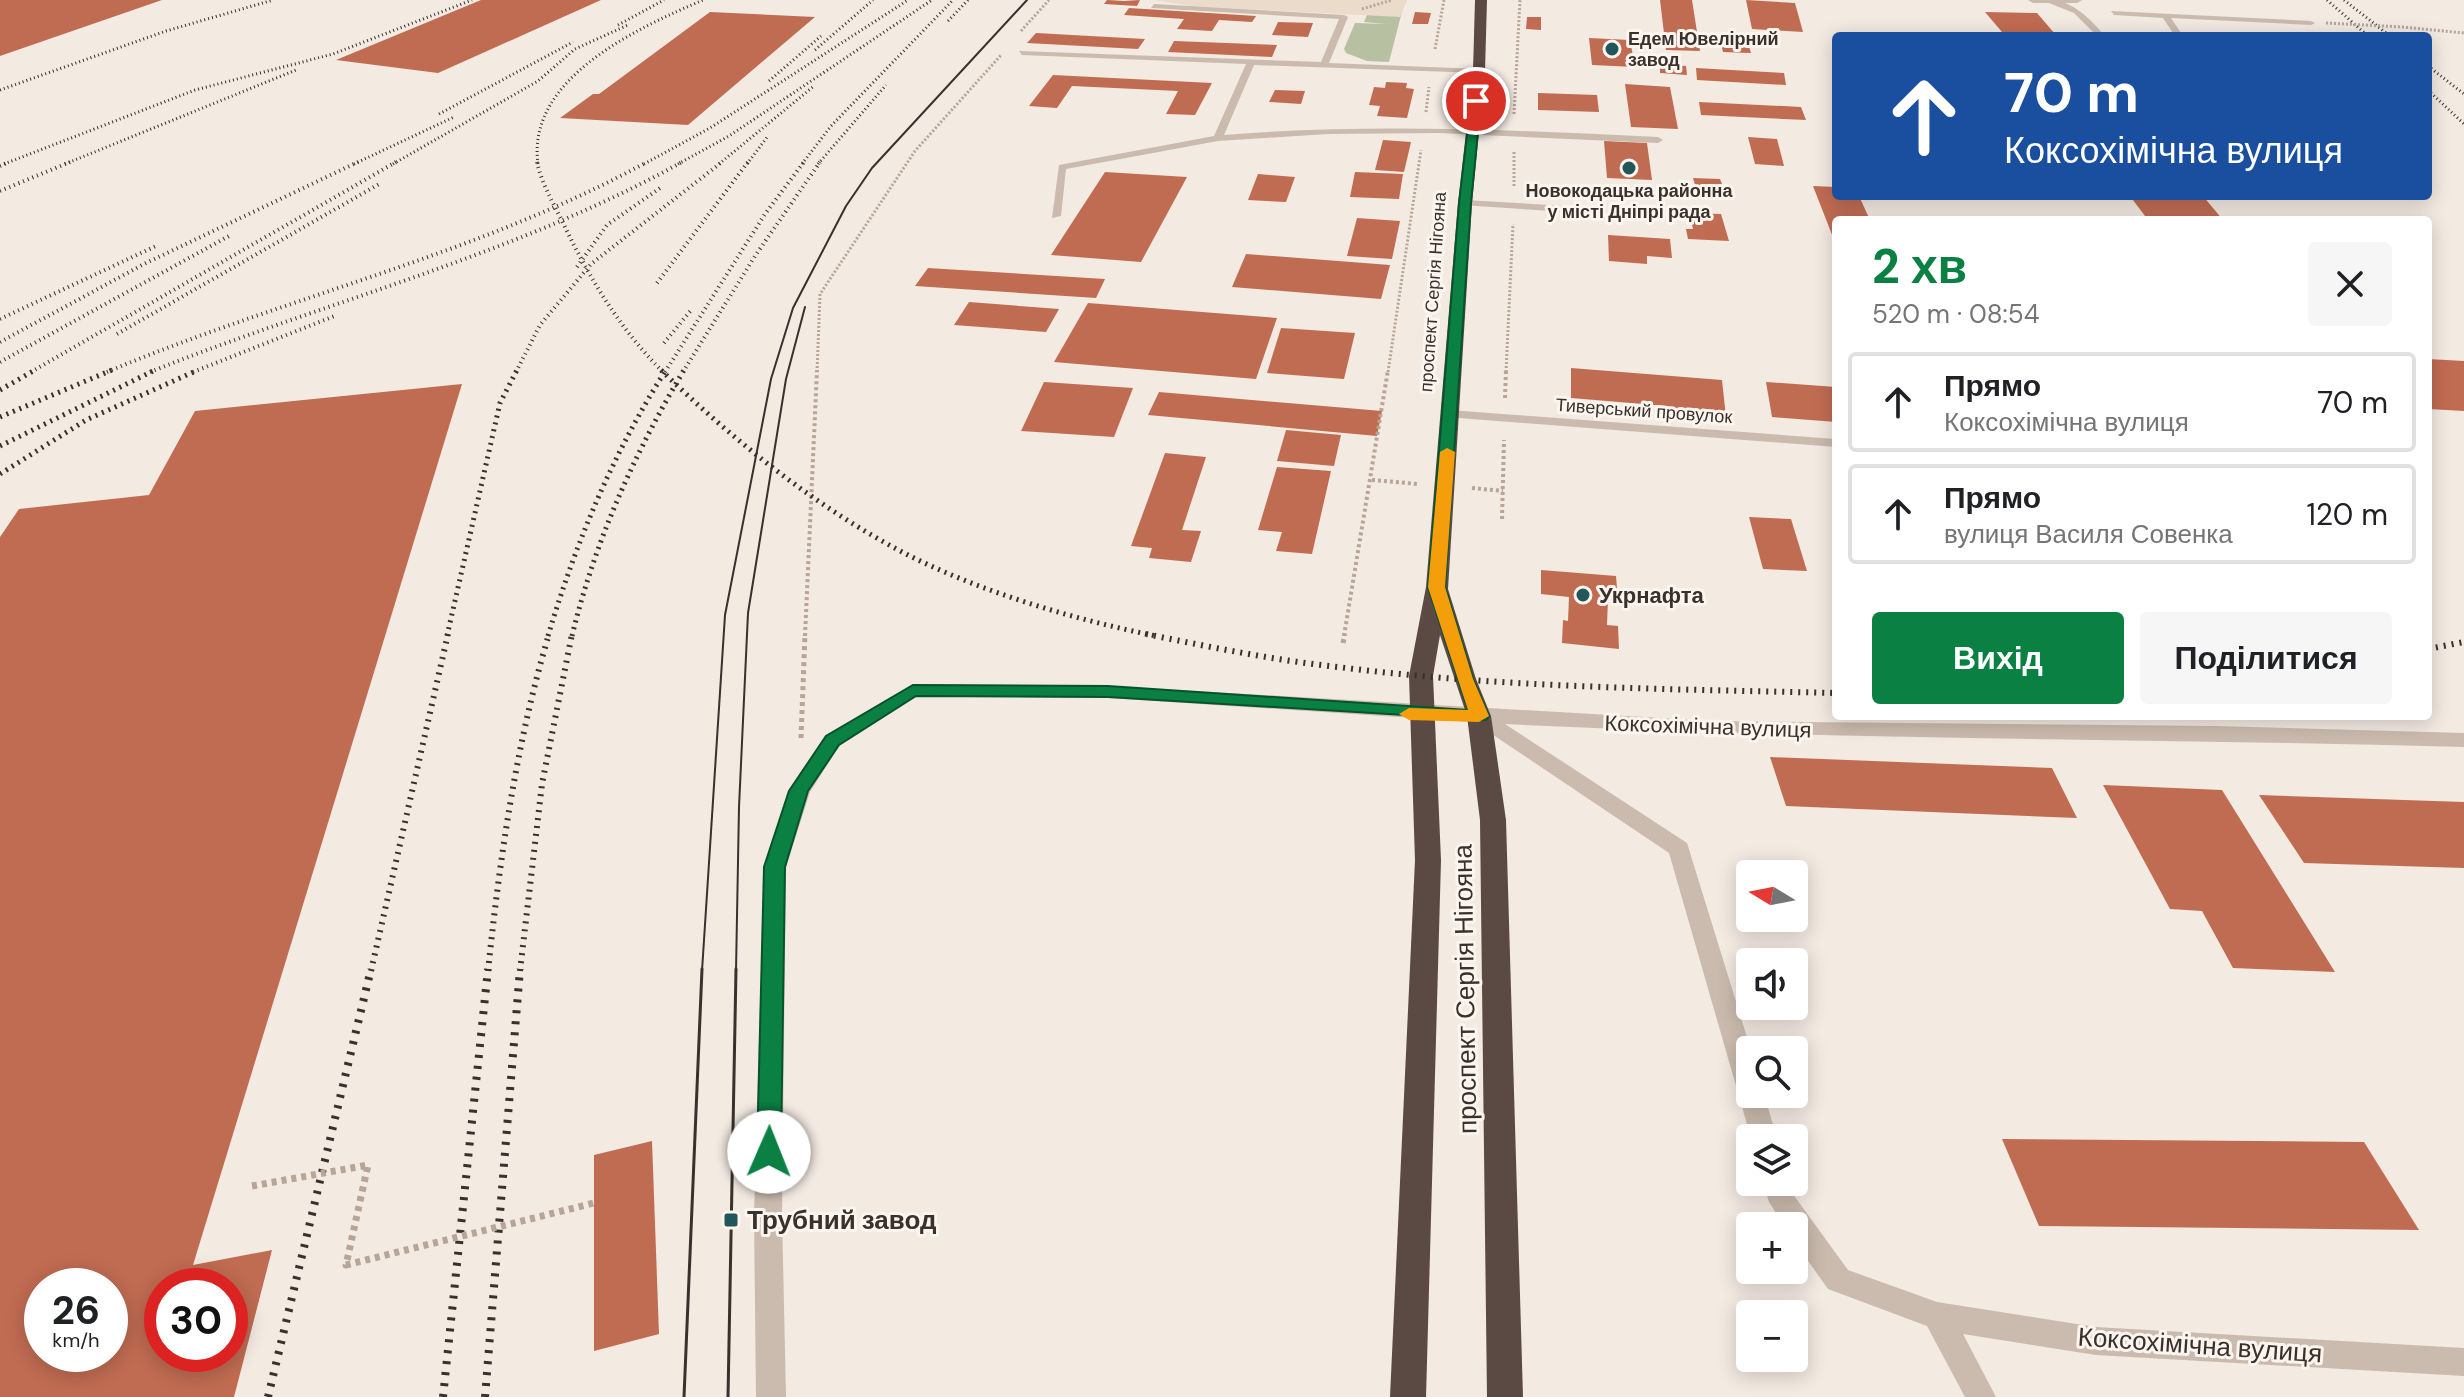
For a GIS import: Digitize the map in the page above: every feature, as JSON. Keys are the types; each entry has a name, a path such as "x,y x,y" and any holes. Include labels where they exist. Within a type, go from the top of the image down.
{"highway":[{"name":"проспект Сергія Нігояна","path":"1408,1397 1428,860 1421,676 1437,587 1465,203 1479,71 1481,0"},
{"name":"проспект Сергія Нігояна","path":"1437,587 1464,679 1479,716 1493,836 1505,1397"}],"street":[{"path":"2033,0 2077,1"},
{"path":"771,1397 768,1215 775,867 799,791 832,741 913,690 1108,692 1424,715"},
{"name":"Коксохімічна вулиця","path":"1424,715 1713,728 2215,733 2464,740"},
{"path":"1479,716 1679,849 1736,1041"},
{"name":"Коксохімічна вулиця","path":"1781,1196 1838,1280 1937,1316 2096,1341 2464,1362"},
{"path":"1937,1316 1981,1397"}],"lane":[{"path":"2052,1 2077,11 2097,32"},
{"path":"1154,6 1344,17 1324,64"},
{"path":"2114,13 2311,23"},
{"path":"2165,15 2176,32"},
{"path":"1022,53 1479,71"},
{"path":"1218,138 1251,61"},
{"path":"1056,216 1062,167 1218,138 1295,130 1472,131 1658,140"},
{"path":"1465,203 1583,210"},
{"name":"Тиверський провулок","path":"1450,414 1832,443"}],"path":[{"path":"1018,35 1049,0"},
{"path":"1343,643 1372,480 1444,0"},
{"path":"1502,519 1520,0"},
{"path":"2326,23 2464,33"},
{"path":"799,791 820,294 915,151 1008,46"},
{"path":"252,1186 368,1165 346,1265 594,1203"}],"green space":[{"path":"1405,0 1389,62 1367,61 1346,53 1344,49 1355,23 1386,24 1364,22 1370,8"}],"shaded area":[{"path":"1154,0 1407,0 1400,17 1190,6"}],"building":[{"path":"0,0 162,0 0,56"},
{"path":"481,0 601,0 438,73 336,60"},
{"path":"1107,0 1140,0 1137,6 1104,4"},
{"path":"1660,0 1692,0 1700,51 1666,50"},
{"path":"1746,0 1795,3 1803,32 1752,29"},
{"path":"1129,8 1256,16 1252,22 1219,20 1212,31 1177,29 1184,19 1124,15"},
{"path":"710,12 815,17 688,125 560,118 593,94 599,94"},
{"path":"1415,12 1431,13 1428,24 1412,24"},
{"path":"1985,12 2037,13 2053,32 2002,32"},
{"path":"1527,17 1541,17 1541,30 1526,29"},
{"path":"1278,22 1313,23 1308,37 1272,35"},
{"path":"1036,33 1145,39 1138,49 1027,43"},
{"path":"1719,36 1746,37 1751,53 1723,52"},
{"path":"1589,38 1630,40 1635,67 1592,65"},
{"path":"1174,41 1277,45 1272,57 1168,52"},
{"path":"1660,64 1686,66 1687,75 1660,73"},
{"path":"1696,68 1784,73 1786,85 1697,80"},
{"path":"1053,75 1212,83 1195,115 1166,114 1178,91 1072,86 1057,108 1029,106"},
{"path":"1386,82 1407,83 1406,88 1414,89 1407,118 1377,116 1380,106 1369,105 1374,87 1385,88"},
{"path":"1625,84 1670,87 1678,129 1631,127"},
{"path":"1275,90 1305,91 1301,104 1269,102"},
{"path":"1538,93 1597,95 1599,112 1538,110"},
{"path":"1699,102 1801,107 1806,120 1701,115"},
{"path":"1748,137 1777,139 1784,166 1755,164"},
{"path":"1383,140 1411,142 1404,172 1375,170"},
{"name":"Новокодацька районна у місті Дніпрі рада","path":"1604,141 1647,143 1652,180 1607,178"},
{"path":"1105,172 1187,177 1141,262 1051,255"},
{"path":"1355,172 1403,174 1399,199 1350,197"},
{"path":"1258,174 1295,177 1286,202 1248,200"},
{"path":"1693,178 1720,179 1724,189 1696,188"},
{"path":"1813,186 1832,187 1832,200 1861,200 1868,216 1832,216 1832,235"},
{"path":"2133,200 2206,200 2220,216 2145,216"},
{"path":"1689,213 1721,214 1729,241 1688,239 1686,229 1693,229"},
{"path":"1357,218 1400,221 1392,259 1347,256"},
{"path":"1608,235 1670,239 1672,258 1647,256 1647,264 1609,261"},
{"path":"1246,254 1390,265 1381,299 1232,287"},
{"path":"928,268 1105,279 1096,298 915,286"},
{"path":"969,302 1059,309 1046,332 954,325"},
{"path":"1088,303 1277,318 1256,379 1054,362"},
{"path":"1281,328 1355,333 1344,379 1267,373"},
{"path":"2432,359 2464,361 2464,411 2432,409"},
{"path":"1571,368 1722,380 1726,417 1668,412 1667,406 1571,398"},
{"path":"1044,382 1133,388 1114,437 1021,431"},
{"path":"1766,382 1832,387 1832,422 1772,417"},
{"path":"462,384 193,1265 272,1250 248,1343 248,1268 144,1268 144,1372 240,1372 234,1397 0,1397 0,537 19,509 149,495 195,411"},
{"path":"1159,392 1382,411 1377,436 1148,415"},
{"path":"1286,430 1341,435 1334,466 1277,461"},
{"path":"1165,453 1206,457 1182,530 1201,531 1191,562 1149,558 1152,548 1131,546"},
{"path":"1277,467 1331,471 1312,554 1276,551 1282,532 1258,530"},
{"path":"1749,517 1791,519 1807,571 1763,569"},
{"path":"1541,570 1616,576 1618,601 1608,600 1607,625 1618,626 1619,649 1562,643 1563,620 1568,621 1569,597 1541,594"},
{"path":"1770,757 2052,768 2077,818 1786,806"},
{"path":"2103,785 2222,790 2335,972 2233,968 2202,911 2170,909"},
{"path":"2259,795 2464,802 2464,868 2304,863"},
{"path":"2002,1139 2364,1142 2419,1230 2039,1226"},
{"path":"652,1141 659,1334 594,1351 594,1155"}],"tram line":[{"path":"702,971 725,615 771,379 793,308 846,206 872,168 1027,0"},
{"path":"736,971 739,807 748,613 786,379 805,307"},
{"path":"684,1397 702,969"},
{"path":"728,1397 736,969"}],"railway":[{"path":"0,90 166,31 273,0"},
{"path":"8,162 195,90 333,54 472,0"},
{"path":"618,25 664,0"},
{"path":"538,164 539,133 550,106 568,82 592,60 619,42 703,0"},
{"path":"815,50 873,0"},
{"path":"644,164 710,128 908,0"},
{"path":"678,164 729,136 932,0"},
{"path":"802,164 831,126 953,0"},
{"path":"948,21 968,0"},
{"path":"2327,0 2363,32"},
{"path":"2344,0 2385,32"},
{"path":"393,164 538,81 575,49 628,25"},
{"path":"769,81 821,36"},
{"path":"439,114 573,42"},
{"path":"2432,69 2464,94"},
{"path":"65,164 296,70"},
{"path":"818,164 886,85"},
{"path":"719,164 814,86"},
{"path":"2432,94 2464,124"},
{"path":"354,164 454,117"},
{"path":"747,164 768,136"},
{"path":"0,166 8,162"},
{"path":"4,164 8,162"},
{"path":"0,191 70,162"},
{"path":"0,342 144,264 358,162"},
{"path":"31,372 396,162"},
{"path":"537,162 555,207"},
{"path":"555,207 647,162"},
{"path":"562,220 682,162"},
{"path":"587,269 722,162"},
{"path":"657,283 748,162"},
{"path":"665,372 765,214 804,162"},
{"path":"683,372 755,256 820,162"},
{"path":"117,334 381,183"},
{"path":"582,260 607,225 663,186"},
{"path":"107,372 174,345 448,250 555,207"},
{"path":"555,207 562,220"},
{"path":"154,370 487,251 562,220"},
{"path":"562,220 582,260"},
{"path":"0,362 229,236"},
{"path":"0,319 156,246"},
{"path":"577,267 582,260"},
{"path":"582,260 587,269"},
{"path":"516,372 540,325 587,269"},
{"path":"587,269 620,321 661,370"},
{"path":"664,343 692,309"},
{"path":"198,370 337,315"},
{"path":"0,390 35,370"},
{"path":"0,417 112,370"},
{"path":"0,446 154,370"},
{"path":"150,372 154,370"},
{"path":"0,474 86,420 198,370"},
{"path":"193,372 198,370"},
{"path":"447,636 500,403 517,370"},
{"path":"661,370 664,373"},
{"path":"676,384 684,370"},
{"path":"548,636 598,499 629,433 664,373"},
{"path":"664,373 676,384"},
{"path":"572,636 604,532 633,466 676,384"},
{"path":"676,384 717,422 809,495 908,555 967,581 1029,603 1154,636"},
{"path":"371,971 448,634"},
{"path":"488,971 511,801 527,717 549,634"},
{"path":"520,971 542,784 572,634"},
{"path":"1146,634 1154,636"},
{"path":"1154,636 1290,661 1400,674 1587,686 1832,693"},
{"path":"2432,648 2464,642"},
{"path":"268,1397 371,969"},
{"path":"443,1397 488,969"},
{"path":"485,1397 520,969"}],"slow traffic":[{"path":"1409,714 1479,716 1464,679 1437,587 1447,452"}],"place":[{"name":"Едем Ювелірний завод","path":"1612,49"},
{"name":"Новокодацька районна у місті Дніпрі рада","path":"1629,168"},
{"name":"Укрнафта","path":"1583,595"},
{"name":"Трубний завод","path":"731,1220"}],"route":[{"path":"769,1152 775,867 799,791 832,741 913,690 1108,692 1424,715 1479,716 1464,679 1437,587 1465,203 1476,101"}]}
